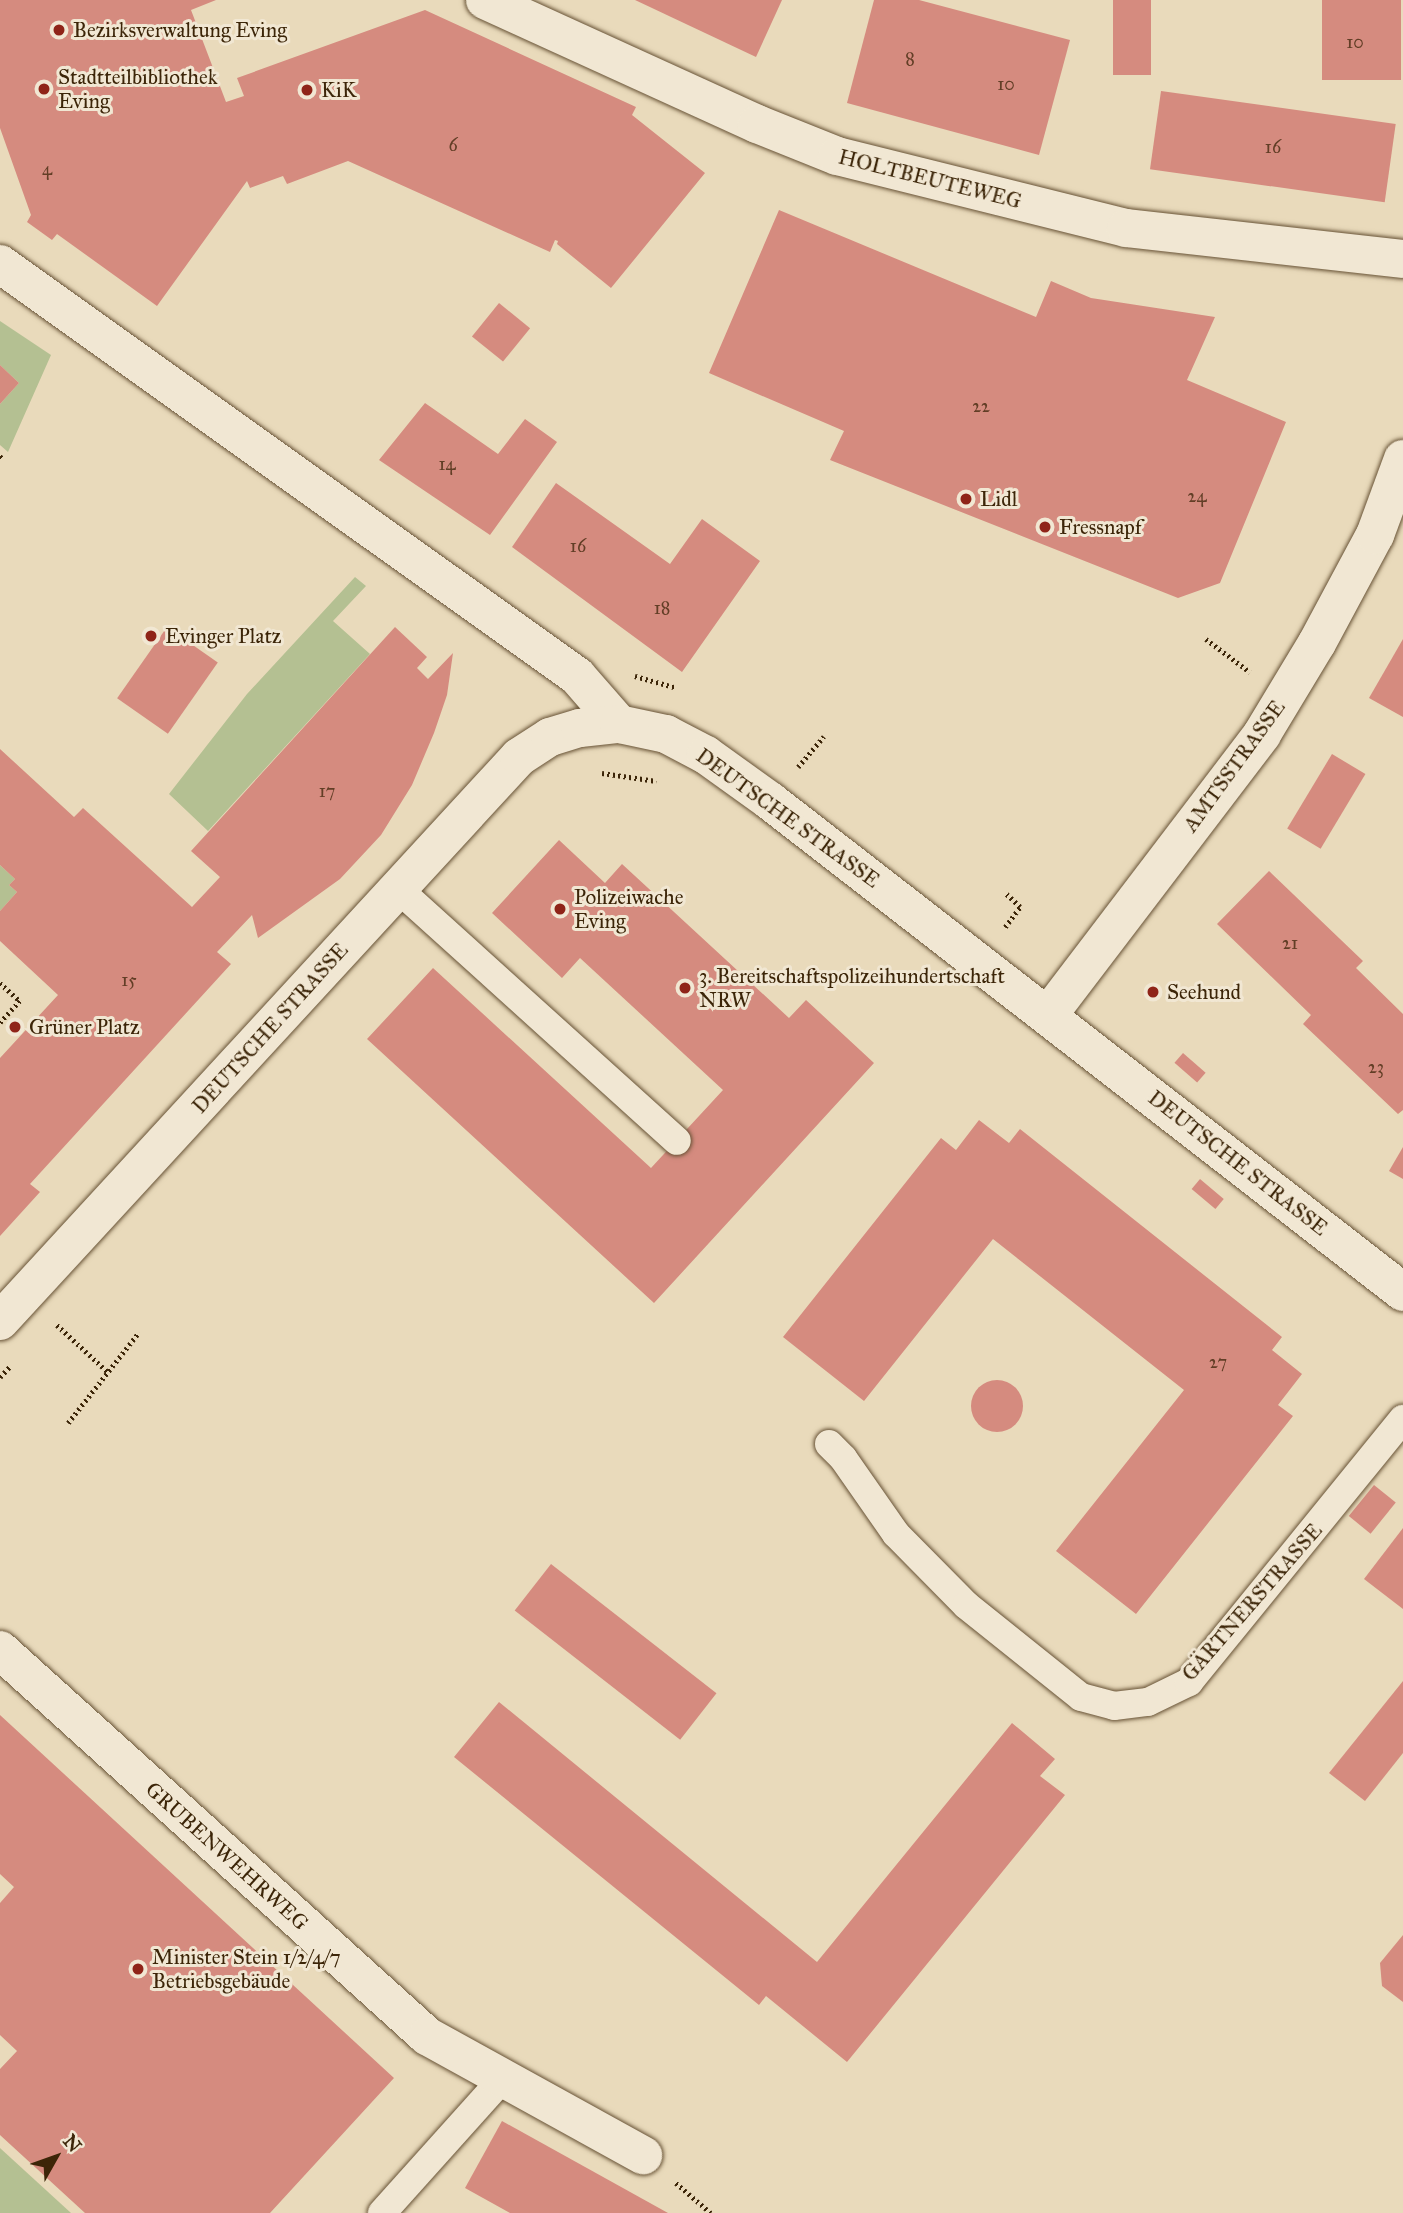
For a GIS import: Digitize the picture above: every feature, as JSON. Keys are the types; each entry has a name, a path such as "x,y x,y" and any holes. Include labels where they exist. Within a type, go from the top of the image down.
{"street":[{"name":"HOLTBEUTEWEG","path":"485,0 757,124 837,156 1126,228 1403,259"},
{"path":"0,264 577,676 619,724"},
{"name":"AMTSSTRASSE","path":"1049,1014 1262,734 1375,535 1403,459"},
{"name":"DEUTSCHE STRASSE","path":"0,1321 519,757 550,737 580,728 619,724 659,731 706,755 1049,1014 1403,1292"},
{"name":"GRUBENWEHRWEG","path":"0,1650 427,2036 643,2155"}],"lane":[{"path":"397,888 677,1141"},
{"name":"GÄRTNERSTRASSE","path":"829,1444 843,1458 896,1534 966,1605 1081,1698 1114,1706 1148,1702 1189,1682 1403,1419"},
{"path":"382,2213 503,2078"}],"path":[{"path":"1206,639 1284,698"},
{"path":"795,771 824,736"},
{"path":"597,774 607,773 660,782"},
{"path":"1003,929 1020,907 1006,894"},
{"path":"0,983 19,1001 0,1023"},
{"path":"51,1320 107,1372"},
{"path":"68,1423 139,1332"},
{"path":"0,1377 17,1358"}],"green space":[{"path":"0,321 51,355 8,452 0,445 0,404 19,383 0,365"},
{"path":"355,577 366,586 333,621 370,654 208,831 169,794 247,694"},
{"path":"0,865 15,879 9,885 17,892 0,911"},
{"path":"0,2148 71,2213 0,2213"}],"building":[{"path":"0,0 216,0 191,10 226,102 244,96 237,78 425,10 636,107 632,115 705,173 611,288 557,244 558,241 555,240 550,252 348,161 287,184 283,176 250,188 247,181 157,306 57,234 52,240 27,222 31,215 0,128"},
{"path":"635,0 782,0 756,57"},
{"path":"874,0 919,0 1070,40 1039,155 847,103"},
{"path":"1113,0 1151,0 1151,75 1113,75"},
{"path":"1322,0 1401,0 1401,80 1322,80"},
{"path":"1161,91 1396,124 1385,202 1150,169"},
{"path":"779,210 1036,317 1051,281 1091,298 1215,317 1187,380 1286,422 1220,583 1178,598 830,460 844,431 709,373"},
{"path":"499,303 530,328 503,362 472,336"},
{"path":"0,365 19,383 0,404"},
{"path":"425,403 498,454 525,419 557,442 490,535 379,460"},
{"path":"556,483 670,564 702,519 760,561 682,672 512,547"},
{"path":"167,627 218,663 168,734 117,698"},
{"path":"395,627 427,657 417,668 428,679 453,653 447,695 434,733 412,785 381,835 340,879 258,938 252,915 217,952 231,964 30,1184 40,1192 0,1236 0,1058 58,995 0,941 0,911 17,892 9,885 15,879 0,865 0,749 74,817 83,808 192,907 220,877 191,851"},
{"path":"1403,639 1403,717 1369,698"},
{"path":"1332,754 1365,774 1321,849 1287,829"},
{"path":"559,840 605,883 622,864 789,1018 806,1000 874,1063 654,1303 367,1039 433,968 651,1168 723,1090 580,958 562,978 492,913"},
{"path":"1269,871 1363,961 1356,968 1403,1014 1403,1110 1398,1114 1303,1024 1311,1015 1217,924"},
{"path":"1183,1053 1206,1073 1197,1082 1174,1063"},
{"path":"979,1120 1009,1143 1020,1129 1282,1337 1272,1350 1302,1374 1278,1405 1293,1416 1136,1614 1056,1551 1184,1390 993,1239 864,1401 783,1337 941,1138 956,1150"},
{"path":"1403,1147 1403,1179 1389,1171"},
{"path":"1200,1179 1224,1199 1215,1209 1192,1189"},
{"path":"997,1380 1007,1382 1015,1388 1021,1396 1021,1416 1015,1424 1007,1430 997,1432 987,1430 979,1424 973,1416 971,1406 973,1396 979,1388 987,1382"},
{"path":"1374,1485 1396,1503 1371,1534 1349,1516"},
{"path":"1403,1528 1403,1609 1364,1579"},
{"path":"551,1564 716,1693 680,1740 515,1610"},
{"path":"1403,1681 1403,1753 1365,1801 1329,1773"},
{"path":"499,1702 817,1962 1012,1723 1055,1759 1040,1776 1065,1795 847,2062 766,1996 759,2005 454,1757"},
{"name":"Minister Stein 1/2/4/7 Betriebsgebäude","path":"0,1715 394,2078 270,2213 85,2213 0,2135 0,2069 17,2051 0,2035 0,1903 14,1887 0,1874"},
{"path":"1403,1935 1403,2002 1382,1986 1380,1963"},
{"path":"502,2121 668,2213 510,2213 465,2188"}],"place":[{"name":"Bezirksverwaltung Eving","path":"59,30"},
{"name":"Stadtteilbibliothek Eving","path":"44,89"},
{"name":"KiK","path":"307,90"},
{"name":"Lidl","path":"966,499"},
{"name":"Fressnapf","path":"1045,527"},
{"name":"Evinger Platz","path":"151,636"},
{"name":"Polizeiwache Eving","path":"560,909"},
{"name":"3. Bereitschaftspolizeihundertschaft NRW","path":"685,988"},
{"name":"Seehund","path":"1153,992"},
{"name":"Grüner Platz","path":"15,1027"},
{"name":"Minister Stein 1/2/4/7 Betriebsgebäude","path":"138,1969"}]}
